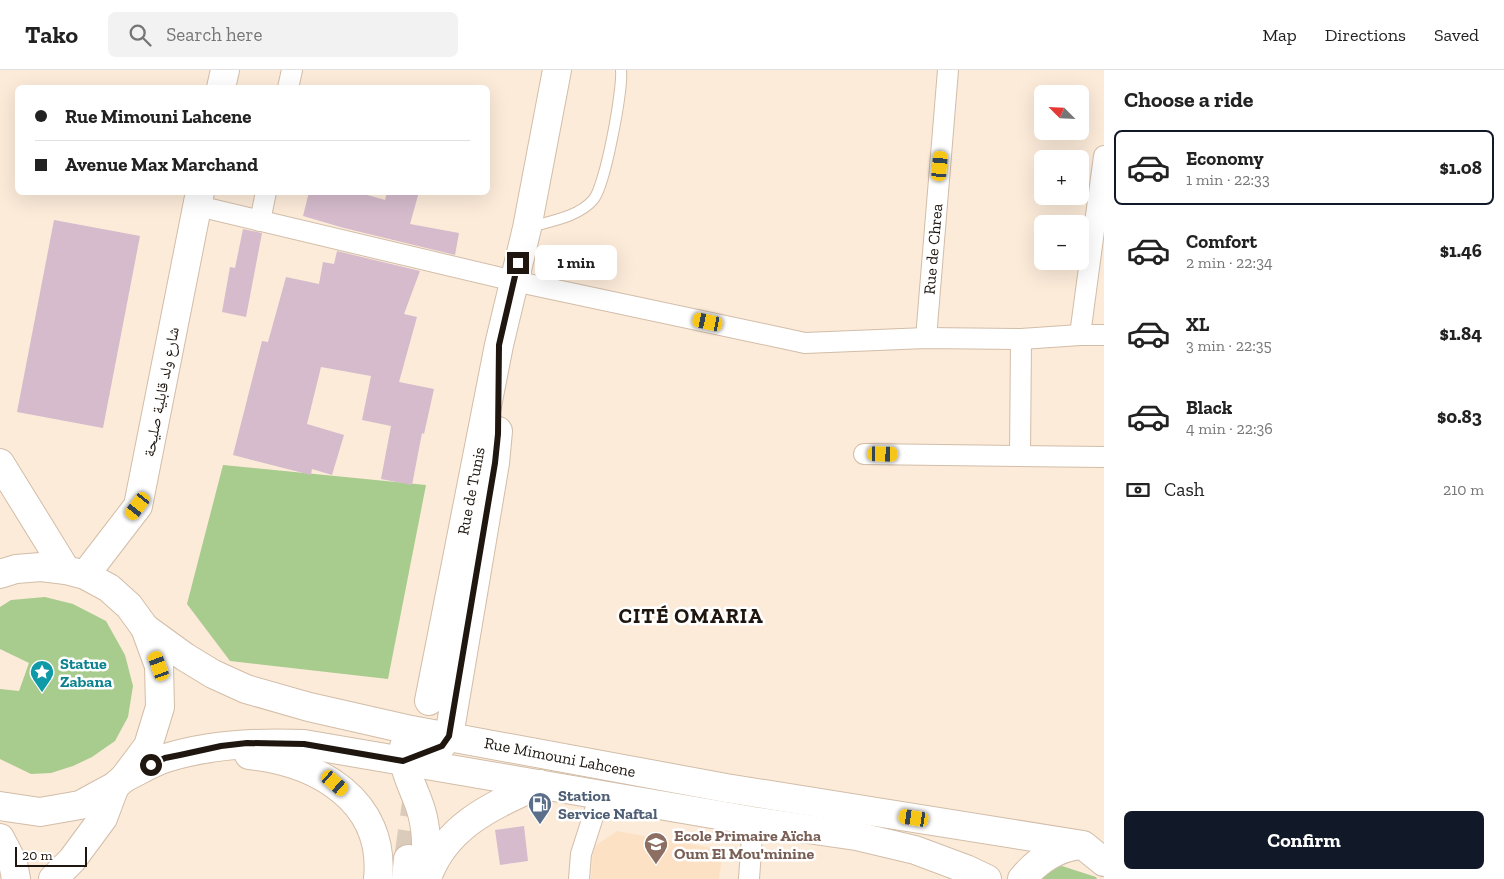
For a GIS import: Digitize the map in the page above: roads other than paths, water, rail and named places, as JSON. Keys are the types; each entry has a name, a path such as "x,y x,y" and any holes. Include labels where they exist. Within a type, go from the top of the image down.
{"main road":[{"path":"222,85 224,70"},
{"path":"499,345 527,228 557,70"},
{"name":"شارع ولد قابلية صليحة","path":"75,573 138,506 199,199"},
{"name":"Rue de Tunis","path":"429,701 499,345"},
{"name":"Rue de Tunis","path":"449,736 495,463 498,434 499,345"},
{"path":"0,463 75,573"},
{"path":"0,574 16,569 41,567 75,573 109,588 129,606 145,628 159,666 160,707 148,746 119,782 104,818 72,860 53,879"},
{"name":"Rue Mimouni Lahcene","path":"145,628 213,674 246,689 282,700 406,729 726,788 1093,845"},
{"path":"406,729 403,761 421,810 426,846 417,874"},
{"path":"403,761 442,746 449,736"},
{"name":"Rue Mimouni Lahcene","path":"0,806 40,812 80,805 165,758 247,743 304,744 753,821 873,839 907,848 944,869 987,879"},
{"path":"196,751 260,756 290,763 314,772 335,783 350,796 362,811 371,828 377,848 378,879"},
{"path":"417,874 433,861 450,838 468,822 490,808 540,784"},
{"path":"0,838 13,863 16,879"},
{"path":"1022,879 1032,867 1048,855 1066,847 1093,845 1104,862"}],"street":[{"path":"289,85 292,70"},
{"name":"Rue de Chrea","path":"926,338 948,70"},
{"path":"1080,335 1104,156"},
{"path":"260,221 265,195"},
{"path":"199,199 260,221 514,281 805,343 926,338 1021,338 1104,335"},
{"path":"1020,456 1021,338"},
{"path":"864,454 1104,457"},
{"path":"579,879 581,854 600,795"},
{"path":"749,879 753,821"}],"lane":[{"path":"527,228 579,212 594,200 603,182 621,90 621,70"}],"tunnel":[{"path":"408,859 417,796"}],"place":[{"name":"Statue Zabana","path":"42,693"},
{"name":"Station Service Naftal","path":"540,825"},
{"name":"Ecole Primaire Aïcha Oum El Mou'minine","path":"656,865"}],"district":[{"name":"CITÉ OMARIA","path":"691,615"}]}
